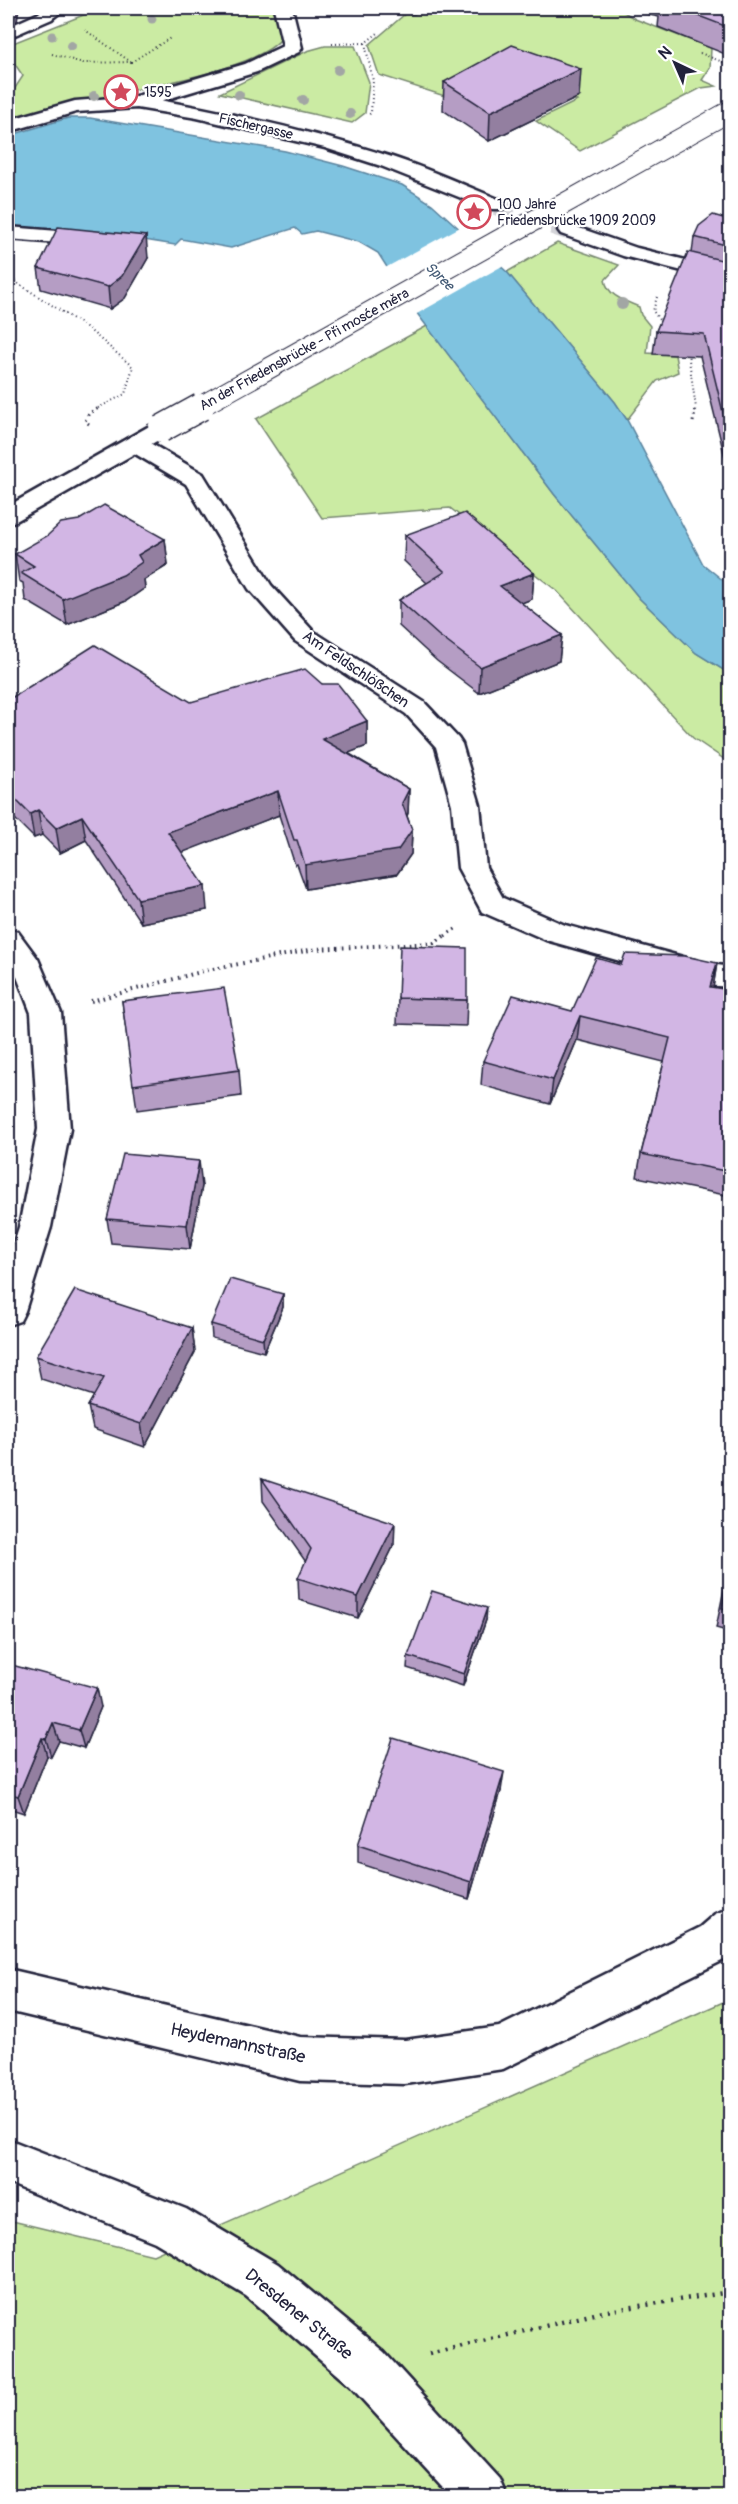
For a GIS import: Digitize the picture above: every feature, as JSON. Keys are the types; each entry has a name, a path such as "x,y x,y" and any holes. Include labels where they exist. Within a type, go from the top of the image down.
{"street":[{"path":"137,102 251,68 293,48 284,8 303,8"},
{"path":"8,33 50,11"},
{"name":"Fischergasse","path":"8,126 75,108 137,102 197,112 326,143 388,162 496,205"},
{"name":"An der Friedensbrücke - Při mosće měra","path":"8,516 730,111"},
{"path":"568,230 630,252 730,277"},
{"path":"8,233 114,242"},
{"name":"Am Feldschlößchen","path":"135,444 195,479 261,589 304,636 415,708 449,744 466,805 472,868 492,905"},
{"path":"492,905 556,933 705,974 730,977"},
{"path":"8,939 28,966 46,1013 54,1129 35,1227 8,1311"},
{"name":"Heydemannstraße","path":"8,1990 300,2059 405,2062 503,2048 715,1942 730,1929"},
{"name":"Dresdener Straße","path":"8,2161 170,2225 262,2280 367,2369 483,2496"}],"path":[{"path":"50,11 71,20 131,62"},
{"path":"51,53 82,63 131,62 172,37"},
{"path":"326,143 371,113 373,81 365,43"},
{"path":"700,53 730,65"},
{"path":"8,277 86,327 133,367 124,394 89,413 86,421 89,424 96,423"},
{"path":"659,290 652,311 668,329"},
{"path":"687,350 697,404 693,422"},
{"path":"46,1013 208,970 315,949 434,943 492,905"},
{"path":"367,2369 608,2311 730,2292"}],"green space":[{"path":"101,8 275,8 283,36 272,47 232,66 8,122 9,97 23,76 8,54 8,45"},
{"path":"412,8 618,8 635,19 711,48 710,68 702,80 716,86 701,88 580,151 536,121 577,101 551,90 460,101 379,75 369,45"},
{"path":"325,46 355,46 369,82 365,113 352,123 220,93 307,51"},
{"path":"557,243 619,265 605,280 610,291 618,298 639,307 641,315 650,326 647,353 675,355 678,372 657,381 627,420 615,402 507,272"},
{"path":"427,326 554,494 640,599 696,653 730,674 730,763 693,738 557,591 450,508 322,518 256,419"},
{"path":"730,1999 730,2496 8,2496 8,2220 153,2255"}],"water":[{"name":"Spree","path":"68,118 90,118 285,151 402,185 432,204 507,272 615,402 627,420 703,564 730,586 730,674 696,653 640,599 554,494 413,308 378,253 359,242 316,231 302,234 295,228 231,248 181,239 175,245 138,239 8,229 8,136"}],"pier":[{"path":"462,226 504,265 415,315 385,268"}],"building":[{"path":"678,8 730,8 730,28"},
{"path":"8,14 11,14 8,35"},
{"path":"512,45 581,69 490,112 444,82"},
{"path":"713,215 723,218 730,215 730,246 694,237 699,226"},
{"path":"58,227 146,236 122,276 108,287 38,268"},
{"path":"688,252 730,262 730,441 704,334 656,331"},
{"path":"104,505 165,539 138,555 142,562 123,575 63,599 21,573 34,566 15,554 47,536 61,523 79,520"},
{"path":"465,513 534,573 500,586 562,635 480,667 438,635 399,600 445,572 405,535"},
{"path":"95,645 191,702 305,669 322,684 338,684 367,721 322,739 409,789 402,803 412,830 398,850 305,865 278,791 168,832 205,886 138,899 82,816 56,828 38,810 30,814 8,792 8,700"},
{"path":"400,946 467,948 467,1000 398,998"},
{"path":"625,954 685,956 717,963 710,987 730,990 730,1172 641,1154 670,1038 580,1016 553,1080 483,1061 513,995 572,1011 596,958 621,965"},
{"path":"224,988 239,1070 133,1085 122,1001"},
{"path":"123,1154 199,1161 187,1225 107,1219"},
{"path":"230,1279 283,1294 263,1339 211,1324"},
{"path":"75,1290 192,1328 141,1424 88,1406 104,1378 36,1356"},
{"path":"262,1479 395,1523 358,1597 298,1578 311,1549"},
{"path":"730,1568 730,1610 722,1608"},
{"path":"432,1591 487,1608 464,1674 408,1656"},
{"path":"8,1664 97,1688 79,1730 53,1723 46,1739 42,1738 18,1796 8,1793"},
{"path":"393,1738 504,1772 471,1882 358,1845"}],"tunnel":[{"path":"496,205 568,230"}],"place":[{"name":"1595","path":"121,92"},
{"name":"100 Jahre Friedensbrücke 1909 2009","path":"474,212"}]}
